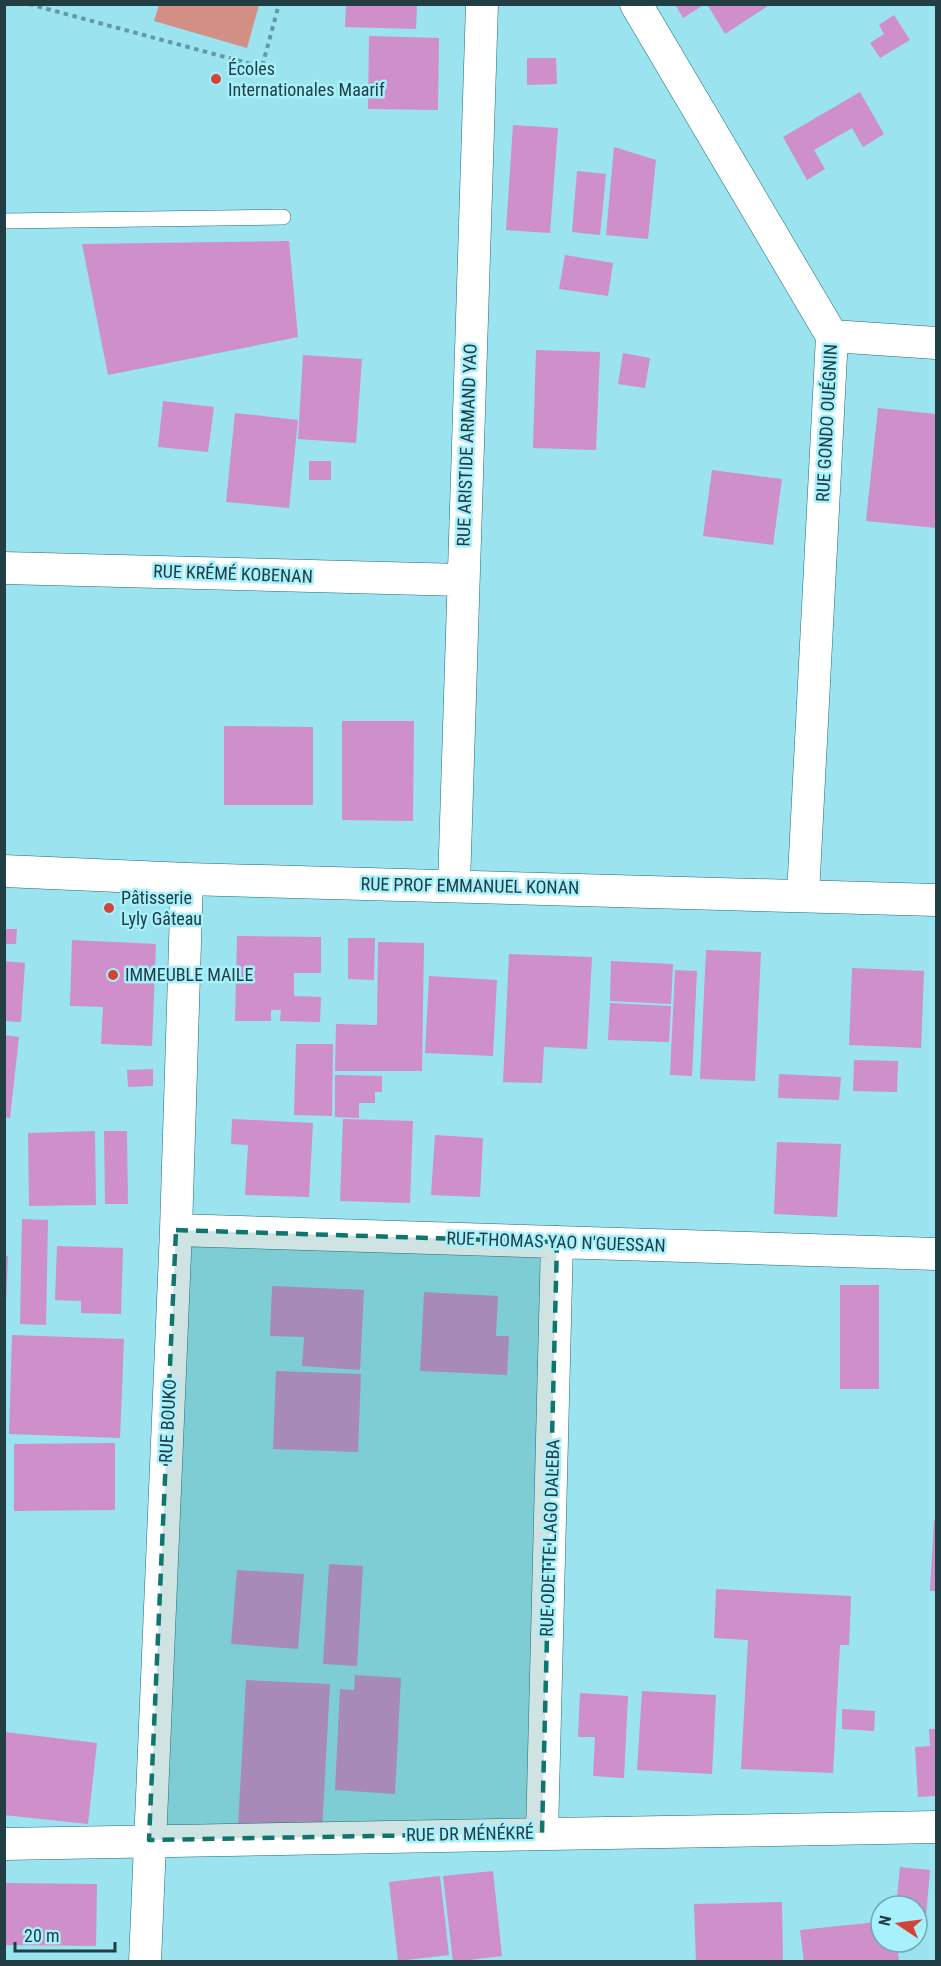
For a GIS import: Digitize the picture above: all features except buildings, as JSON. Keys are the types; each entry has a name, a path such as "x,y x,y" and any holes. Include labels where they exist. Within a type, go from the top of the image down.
{"street":[{"name":"RUE ARISTIDE ARMAND YAO","path":"454,885 482,4"},
{"name":"RUE GONDO OUÉGNIN","path":"636,4 832,336 803,895"},
{"path":"832,336 936,343"},
{"name":"RUE KRÉMÉ KOBENAN","path":"4,568 462,580"},
{"name":"RUE PROF EMMANUEL KONAN","path":"4,871 187,879 936,900"},
{"name":"RUE BOUKO","path":"146,1962 148,1840 176,1230 187,879"},
{"name":"RUE THOMAS YAO N'GUESSAN","path":"176,1230 936,1254"},
{"name":"RUE ODETTE LAGO DALEBA","path":"542,1833 558,1242"},
{"name":"RUE DR MÉNÉKRÉ","path":"4,1844 936,1827"}],"lane":[{"path":"4,221 283,217"}],"path":[{"path":"29,4 262,67 279,4"}],"highlighted area":[{"path":"176,1230 557,1242 542,1833 149,1840"}],"shaded area":[{"path":"159,4 259,5 247,48 154,21"}],"place":[{"name":"Écoles Internationales Maarif","path":"216,79"},
{"name":"Pâtisserie Lyly Gâteau","path":"109,908"},
{"name":"IMMEUBLE MAILE","path":"113,975"}]}
